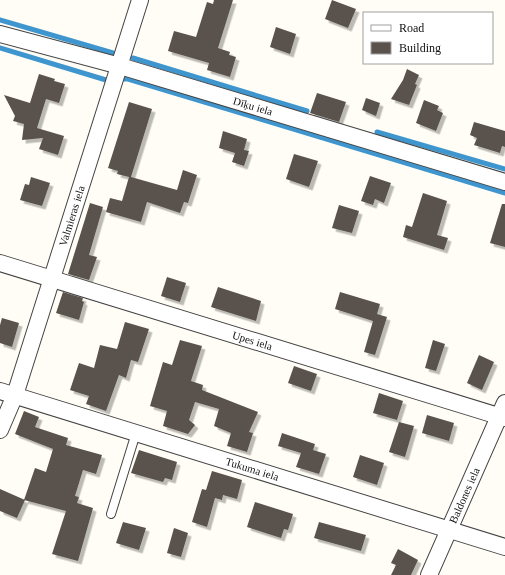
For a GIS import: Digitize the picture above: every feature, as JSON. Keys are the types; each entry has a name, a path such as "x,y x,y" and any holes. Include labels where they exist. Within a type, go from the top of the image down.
{"street":[{"name":"Valmieras iela","path":"0,430 7,393 52,279 140,0"},
{"name":"Dīķu iela","path":"0,34 120,66 505,182"},
{"name":"Upes iela","path":"0,263 503,413"},
{"name":"Tukuma iela","path":"7,393 505,547"},
{"name":"Baldones iela","path":"429,575 503,413"}],"lane":[{"path":"111,514 136,433"}],"building":[{"path":"214,0 233,0 218,48 230,52 229,55 236,57 230,77 207,70 209,63 168,51 174,31 196,37 207,2 213,4"},
{"path":"332,0 356,9 348,28 325,19"},
{"path":"276,27 296,34 290,54 270,47"},
{"path":"407,69 419,75 415,84 417,85 409,105 391,99 403,80"},
{"path":"39,74 65,84 59,103 46,99 37,128 64,136 58,155 39,149 43,138 22,140 24,124 13,121 15,116 4,95 30,103"},
{"path":"317,93 346,102 339,122 310,113"},
{"path":"366,98 380,103 376,116 362,110"},
{"path":"424,100 439,106 437,110 443,113 436,131 416,123"},
{"path":"129,102 152,109 131,177 177,190 183,170 197,175 188,203 184,202 180,213 147,202 141,222 106,212 110,198 122,201 129,177 117,174 118,171 108,168"},
{"path":"474,122 505,131 505,147 502,146 500,153 474,145 477,138 470,135"},
{"path":"223,131 247,139 244,150 249,151 244,166 232,162 235,153 219,148"},
{"path":"294,154 318,161 309,187 286,179"},
{"path":"370,176 391,183 384,203 375,199 373,205 361,201"},
{"path":"31,177 50,183 42,206 20,200 25,184 29,185"},
{"path":"423,193 447,201 437,235 448,238 444,250 403,237 406,225 412,227"},
{"path":"90,203 103,207 89,255 97,257 89,280 68,274"},
{"path":"502,204 505,204 505,247 490,243"},
{"path":"339,205 359,211 352,233 332,228"},
{"path":"167,277 186,283 180,302 161,296"},
{"path":"218,287 261,301 256,321 211,307"},
{"path":"63,292 83,298 82,301 84,302 79,320 56,313"},
{"path":"340,292 380,304 377,314 387,317 375,355 364,352 373,321 335,309"},
{"path":"2,318 19,323 12,347 0,343 0,325"},
{"path":"125,322 149,329 138,362 131,360 126,378 119,375 106,411 86,404 89,396 70,390 79,363 94,368 100,345 117,349"},
{"path":"180,340 202,346 191,381 203,385 202,390 258,412 249,432 253,433 247,452 227,446 231,433 214,426 219,409 195,402 189,420 195,425 188,434 163,426 167,411 150,406 163,362 172,365"},
{"path":"433,340 445,344 436,371 425,368"},
{"path":"479,355 494,362 482,390 467,383"},
{"path":"294,366 317,374 311,391 288,383"},
{"path":"379,393 403,401 397,420 373,413"},
{"path":"24,411 39,417 35,427 68,438 66,445 102,455 96,474 83,470 75,496 79,497 77,503 93,508 78,561 52,554 66,511 24,500 35,468 46,472 53,449 15,434"},
{"path":"427,415 454,423 449,441 422,433"},
{"path":"399,422 414,426 405,457 389,452"},
{"path":"282,433 315,444 313,450 326,454 319,474 296,467 301,453 278,446"},
{"path":"139,450 177,462 172,480 165,478 163,482 131,473"},
{"path":"360,455 384,463 377,485 353,477"},
{"path":"212,471 242,480 237,499 223,495 222,500 215,498 207,527 192,522 202,489 206,490"},
{"path":"0,489 25,500 17,518 0,511"},
{"path":"255,502 293,514 288,530 284,529 281,538 247,527"},
{"path":"123,522 146,528 139,550 116,543"},
{"path":"319,522 366,535 361,551 314,538"},
{"path":"174,528 188,533 181,557 167,553"},
{"path":"398,549 418,560 411,575 391,575 396,565 391,563"}],"waterway":[{"path":"0,20 113,53"},
{"path":"0,48 106,80"},
{"path":"133,58 307,111"},
{"path":"124,79 505,193"},
{"path":"377,132 505,169"}]}
